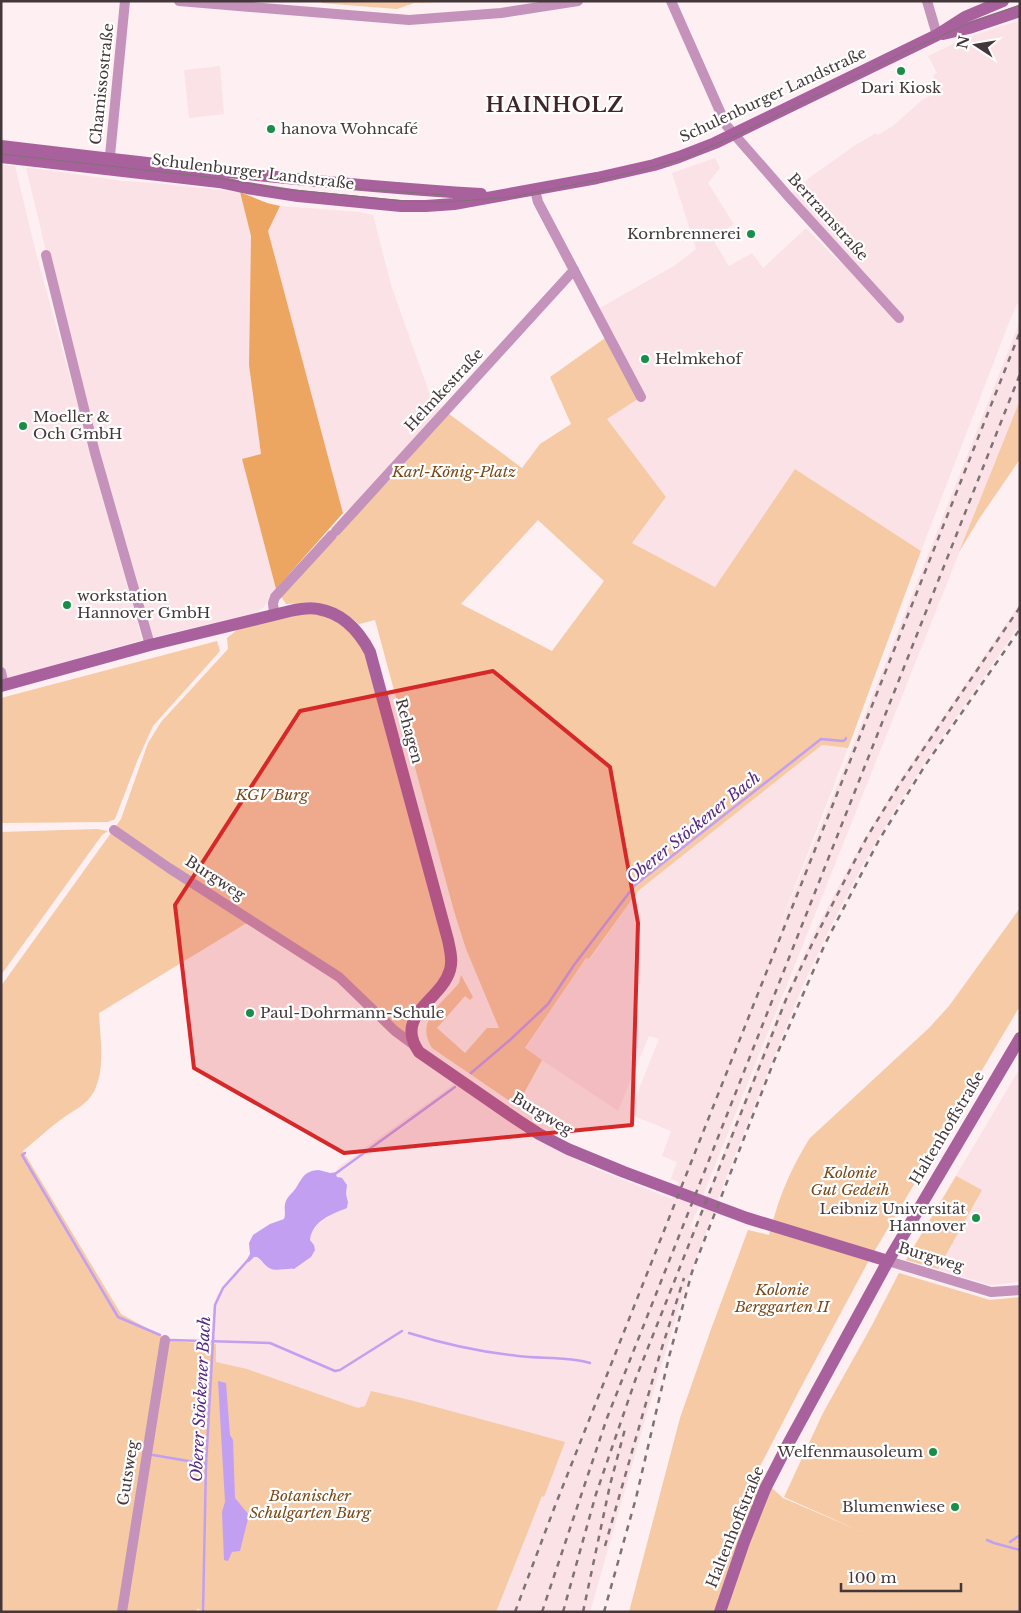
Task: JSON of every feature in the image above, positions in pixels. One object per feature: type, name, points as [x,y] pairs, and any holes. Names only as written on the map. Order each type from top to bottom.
[{"type":"street","name":"Chamissostraße","points":[[109,164],[125,1]]},
{"type":"street","points":[[179,1],[409,20],[502,12],[578,1]]},
{"type":"street","name":"Bertramstraße","points":[[671,1],[726,125],[899,318]]},
{"type":"street","points":[[927,1],[937,35]]},
{"type":"street","name":"Schulenburger Landstraße","points":[[1,146],[298,196],[401,206],[454,204],[626,172],[680,157],[735,135],[937,35],[965,17],[1003,1]]},
{"type":"street","name":"Schulenburger Landstraße","points":[[937,35],[969,28],[1020,11]]},
{"type":"street","name":"Schulenburger Landstraße","points":[[1,157],[109,164]]},
{"type":"street","points":[[535,190],[538,202],[641,398]]},
{"type":"street","points":[[46,256],[95,453],[150,645]]},
{"type":"street","name":"Helmkestraße","points":[[274,614],[273,603],[275,597],[574,270]]},
{"type":"street","name":"Rehagen","points":[[2,681],[274,614],[306,608],[330,612],[353,627],[362,637],[370,652],[448,940],[451,959],[450,969],[442,985],[416,1014],[411,1028],[414,1044]]},
{"type":"street","name":"Burgweg","points":[[114,830],[180,876],[339,977],[395,1031],[414,1044],[426,1058],[539,1134],[568,1149],[617,1170],[747,1218],[991,1292],[1020,1290]]},
{"type":"street","name":"Haltenhoffstraße","points":[[720,1612],[744,1542],[765,1489],[819,1384],[888,1261],[1020,1038]]},
{"type":"street","name":"Gutsweg","points":[[122,1612],[165,1340]]},
{"type":"highlighted area","points":[[493,671],[610,767],[638,923],[632,1125],[344,1153],[194,1068],[175,905],[300,711]]},
{"type":"shaded area","points":[[1020,20],[1020,305],[1017,304],[1010,320],[921,551],[795,469],[715,587],[632,543],[666,497],[607,419],[641,397],[596,310],[674,266],[696,249],[672,173],[715,158],[720,168],[708,183],[734,224],[712,238],[729,266],[752,253],[763,268],[806,228],[839,262],[844,256],[788,196],[809,178],[854,146],[876,133],[878,135],[893,126],[922,100],[940,91],[933,75],[937,73],[928,56],[968,37]]},
{"type":"shaded area","points":[[220,66],[224,114],[189,118],[184,70]]},
{"type":"shaded area","points":[[1,165],[15,166],[36,253],[142,640],[1,680]]},
{"type":"shaded area","points":[[26,168],[124,181],[240,192],[251,236],[249,365],[261,454],[242,459],[276,589],[263,608],[251,614],[149,638],[46,251]]},
{"type":"shaded area","points":[[240,192],[280,206],[268,231],[343,513],[276,589],[242,459],[261,454],[249,365],[251,236]]},
{"type":"shaded area","points":[[280,206],[360,212],[373,215],[391,285],[431,398],[445,411],[365,498],[343,513],[268,231]]},
{"type":"shaded area","points":[[1020,321],[1020,400],[690,1228],[694,1229],[779,1011],[812,937],[860,846],[900,780],[1020,603],[1020,624],[926,761],[895,810],[861,868],[803,985],[725,1180],[683,1295],[590,1612],[207,1612],[170,1341],[210,1343],[214,1305],[217,1295],[246,1261],[249,1262],[254,1257],[257,1257],[268,1268],[294,1269],[314,1245],[310,1240],[311,1234],[317,1225],[335,1212],[347,1208],[347,1190],[337,1177],[338,1167],[454,1084],[490,1106],[540,1141],[598,1170],[672,1199],[679,1182],[671,1179],[677,1162],[662,1156],[671,1131],[629,1114],[659,1039],[649,1036],[618,1111],[525,1049],[586,958],[590,959],[638,891],[822,745],[848,748],[771,949]]},
{"type":"shaded area","name":"Leibniz Universität Hannover","points":[[1020,1068],[1020,1282],[990,1285],[906,1260]]},
{"type":"shaded area","points":[[319,1170],[330,1173],[338,1172],[336,1174],[337,1177],[342,1178],[347,1185],[346,1194],[348,1202],[347,1208],[324,1219],[315,1228],[310,1240],[315,1250],[311,1257],[294,1269],[278,1270],[268,1267],[257,1257],[254,1257],[249,1262],[246,1261],[250,1254],[249,1243],[253,1235],[270,1224],[284,1219],[285,1204],[288,1197],[304,1175]]},
{"type":"shaded area","points":[[218,1381],[226,1383],[230,1435],[233,1440],[235,1498],[249,1515],[240,1551],[232,1552],[228,1561],[224,1560],[222,1512],[225,1502]]},
{"type":"green space","points":[[321,1],[474,1],[414,3],[397,9],[321,3]]},
{"type":"green space","name":"Karl-König-Platz","points":[[608,336],[641,397],[607,419],[666,497],[632,543],[715,587],[795,469],[921,551],[848,748],[822,745],[638,891],[589,959],[586,958],[525,1048],[542,1060],[517,1106],[432,1048],[427,1038],[428,1020],[459,983],[461,975],[473,997],[470,1000],[465,996],[437,1028],[465,1053],[487,1028],[499,1028],[466,949],[454,911],[375,620],[359,624],[344,613],[314,602],[286,604],[280,595],[399,471],[445,411],[522,468],[540,444],[571,424],[550,377]],"holes":[[[538,520],[604,581],[552,651],[461,604]]]},
{"type":"green space","points":[[1020,400],[1020,459],[959,552]]},
{"type":"green space","name":"KGV Burg","points":[[329,612],[362,637],[451,959],[422,1007],[415,1044],[339,978],[245,924],[99,1013],[101,1060],[99,1078],[93,1093],[85,1103],[54,1124],[23,1151],[121,1314],[170,1341],[216,1344],[216,1362],[247,1369],[358,1408],[365,1406],[371,1391],[565,1442],[496,1612],[207,1612],[197,1609],[196,1612],[1,1612],[1,986],[121,819],[148,743],[161,722],[228,649],[227,638],[249,620],[274,614]]},
{"type":"green space","points":[[217,641],[220,651],[153,726],[115,819],[108,822],[1,823],[1,698]]},
{"type":"green space","points":[[97,829],[108,831],[102,835],[1,975],[1,832]]},
{"type":"green space","points":[[1020,908],[1020,1006],[868,1262],[756,1474],[783,1498],[860,1531],[784,1497],[823,1413],[899,1273],[990,1300],[1020,1297],[1020,1612],[629,1612],[680,1418],[748,1230],[769,1235],[785,1185],[810,1138],[929,1028],[949,1006]]},
{"type":"green space","points":[[956,1176],[982,1190],[938,1269],[906,1260]]},
{"type":"waterway","name":"Oberer Stöckener Bach","points":[[471,1073],[548,1004],[574,965],[635,885],[821,739],[843,741],[846,738]]},
{"type":"waterway","name":"Oberer Stöckener Bach","points":[[335,1174],[455,1087]]},
{"type":"waterway","points":[[25,1153],[22,1155],[118,1317],[160,1335]]},
{"type":"waterway","name":"Oberer Stöckener Bach","points":[[203,1612],[206,1464],[215,1305],[223,1288],[248,1260]]},
{"type":"waterway","points":[[170,1340],[270,1343],[335,1371],[340,1370],[402,1331]]},
{"type":"waterway","points":[[409,1333],[449,1344],[490,1352],[527,1357],[572,1359],[590,1363]]},
{"type":"waterway","points":[[153,1455],[206,1464]]},
{"type":"waterway","points":[[1010,1542],[1020,1535]]},
{"type":"waterway","points":[[987,1540],[1020,1550]]},
{"type":"tram line","points":[[1,154],[217,178],[275,188],[404,201],[446,202],[513,197],[631,173],[684,158],[735,136],[909,50],[972,22],[1020,5]]},
{"type":"tram line","points":[[262,179],[446,195]]},
{"type":"railway","points":[[515,1612],[555,1506],[1020,332]]},
{"type":"railway","points":[[542,1612],[607,1418],[1020,374]]},
{"type":"railway","points":[[563,1612],[596,1494],[636,1378],[787,997],[867,837],[899,785],[1020,607]]},
{"type":"railway","points":[[604,1612],[636,1498],[669,1357],[692,1272],[774,1061],[825,944],[879,840],[926,764],[1020,629]]},
{"type":"railway","points":[[605,1546],[660,1354],[684,1278]]},
{"type":"railway","points":[[583,1612],[610,1485],[625,1429]]},
{"type":"place","name":"Dari Kiosk","points":[[901,71]]},
{"type":"place","name":"hanova Wohncafé","points":[[271,129]]},
{"type":"place","name":"Kornbrennerei","points":[[751,234]]},
{"type":"place","name":"Helmkehof","points":[[645,359]]},
{"type":"place","name":"Moeller & Och GmbH","points":[[23,426]]},
{"type":"place","name":"workstation Hannover GmbH","points":[[67,605]]},
{"type":"place","name":"Paul-Dohrmann-Schule","points":[[250,1013]]},
{"type":"place","name":"Leibniz Universität Hannover","points":[[976,1218]]},
{"type":"place","name":"Welfenmausoleum","points":[[933,1452]]},
{"type":"place","name":"Blumenwiese","points":[[955,1507]]},
{"type":"district","name":"HAINHOLZ","points":[[555,105]]},
{"type":"park label","name":"Kolonie Gut Gedeih","points":[[850,1182]]},
{"type":"park label","name":"Kolonie Berggarten II","points":[[782,1298]]},
{"type":"park label","name":"Botanischer Schulgarten Burg","points":[[310,1504]]}]
